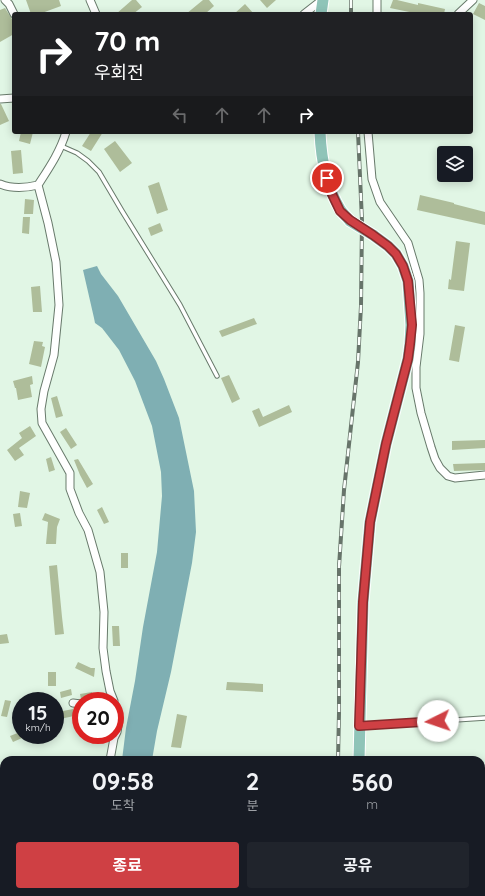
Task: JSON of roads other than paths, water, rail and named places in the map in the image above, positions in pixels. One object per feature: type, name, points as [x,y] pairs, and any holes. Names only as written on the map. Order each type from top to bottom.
[{"type":"main road","points":[[321,12],[322,0]]},
{"type":"main road","points":[[320,134],[322,161],[331,192],[340,211],[350,220],[388,246],[396,254],[403,266],[408,281],[412,325],[410,344],[401,388],[386,444],[370,522],[363,602],[359,756]]},
{"type":"street","points":[[6,0],[13,12]]},
{"type":"street","points":[[90,0],[95,12]]},
{"type":"street","points":[[307,12],[322,0]]},
{"type":"street","points":[[377,0],[377,12]]},
{"type":"street","points":[[460,12],[473,0]]},
{"type":"street","points":[[0,99],[12,98]]},
{"type":"street","points":[[0,184],[25,188],[38,185],[54,160],[65,134]]},
{"type":"street","points":[[368,134],[372,179],[380,202],[408,243],[419,280],[420,334],[416,367],[416,388],[421,413],[435,459],[440,468],[448,476],[455,478],[485,475]]},
{"type":"street","points":[[38,185],[56,262],[59,305],[54,356],[44,391],[41,409],[42,423],[70,473],[70,490],[79,513],[88,530],[100,572],[104,612],[103,648],[110,692]]},
{"type":"street","points":[[408,281],[419,280]]},
{"type":"street","points":[[111,756],[113,744]]},
{"type":"lane","points":[[61,146],[77,153],[99,172],[180,305],[217,376]]},
{"type":"lane","points":[[359,726],[485,718]]},
{"type":"water","points":[[97,266],[101,274],[118,296],[156,361],[164,379],[179,418],[194,491],[196,532],[192,563],[153,756],[122,756],[143,627],[157,552],[162,496],[161,472],[152,426],[135,381],[119,350],[102,328],[95,323],[83,270]]},
{"type":"railway","points":[[351,0],[351,12]]},
{"type":"railway","points":[[338,756],[339,567],[344,490],[358,362],[361,306],[362,221],[358,134]]}]
